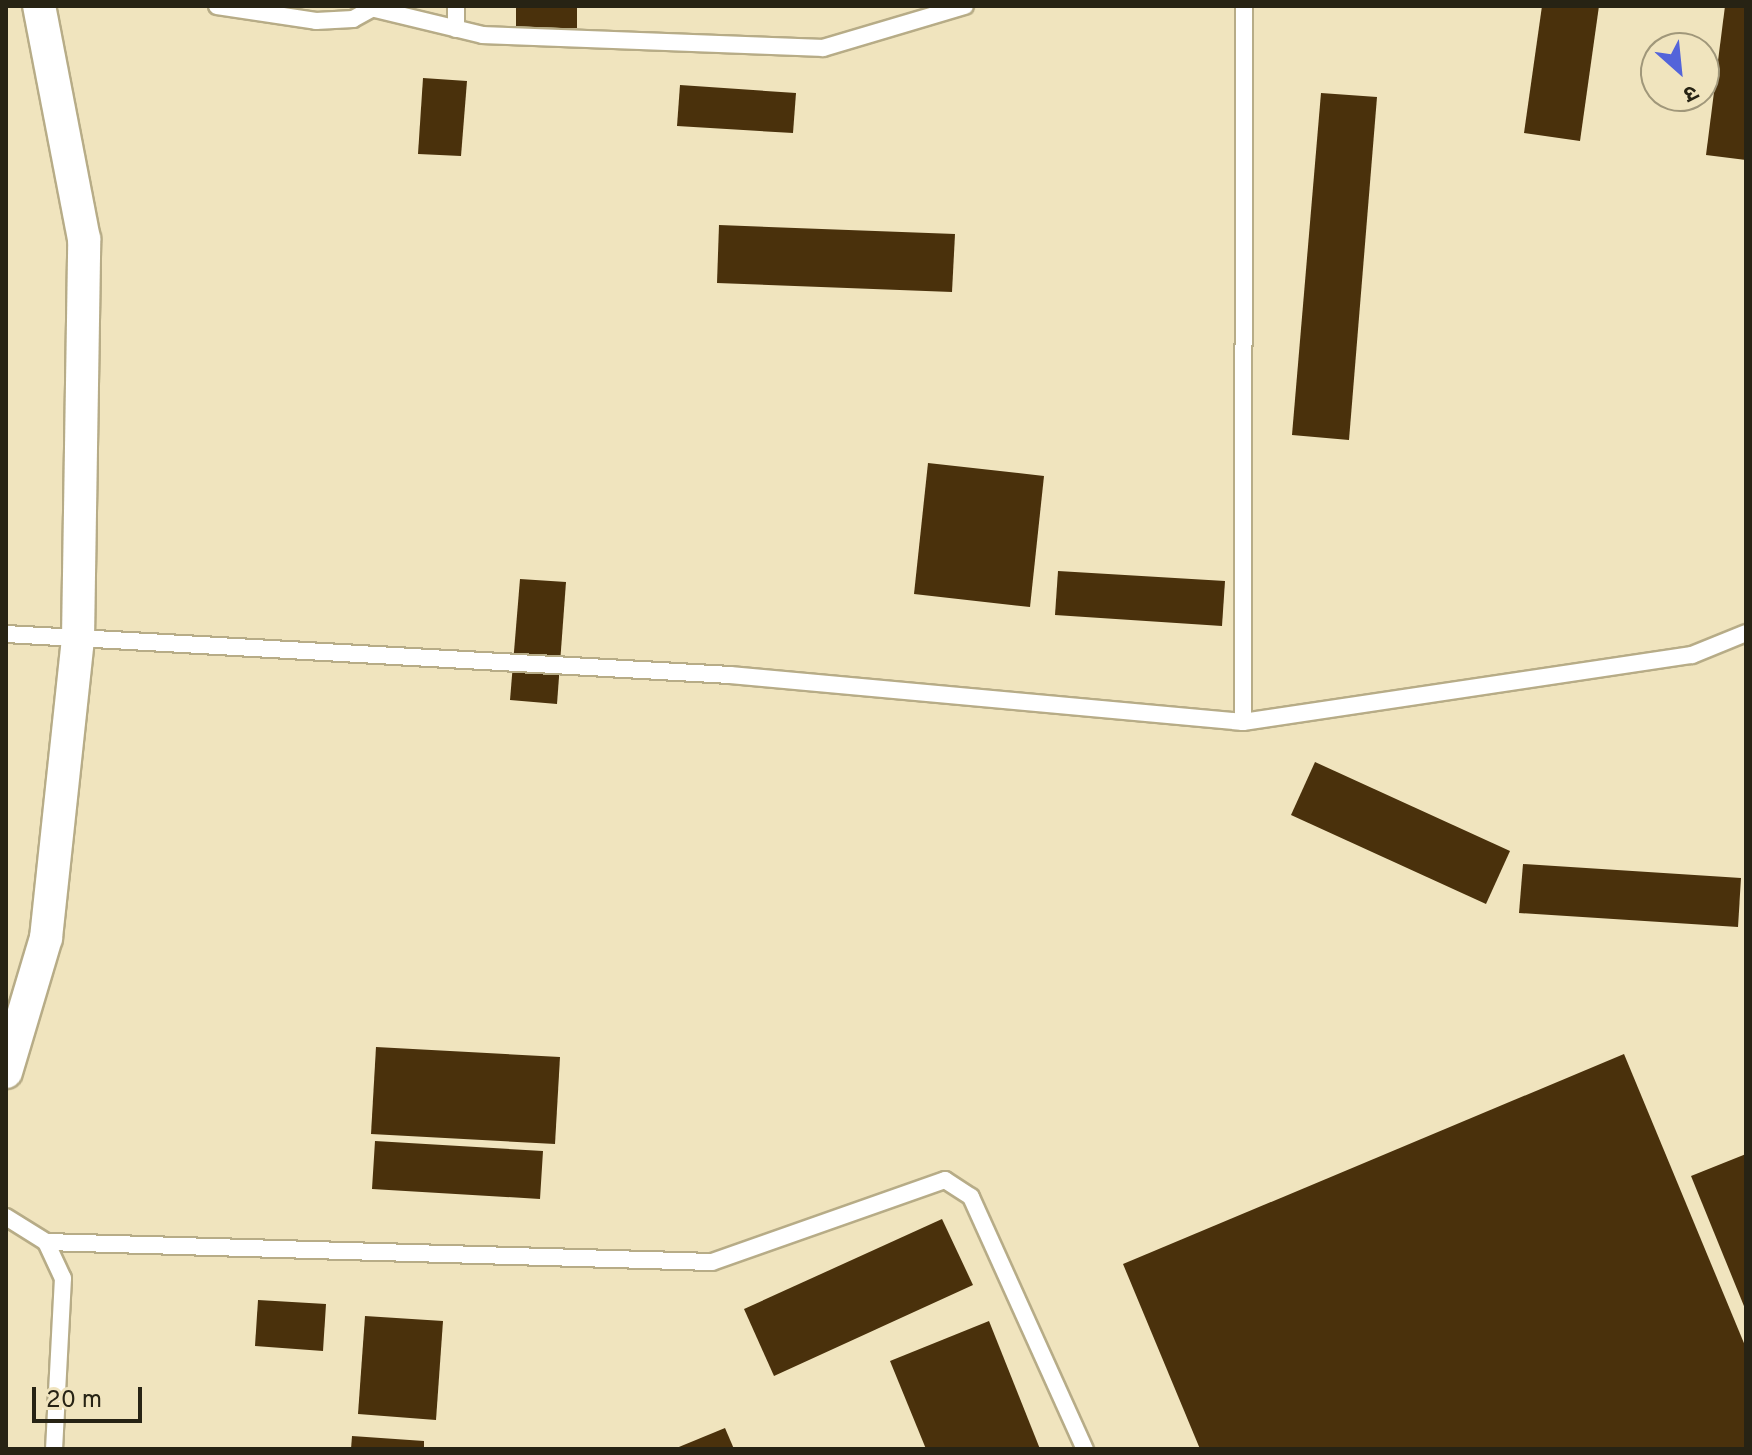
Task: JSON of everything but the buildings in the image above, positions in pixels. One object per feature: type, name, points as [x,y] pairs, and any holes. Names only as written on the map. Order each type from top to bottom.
[{"type":"street","points":[[6,1072],[46,938],[78,639],[84,239],[39,6]]},
{"type":"lane","points":[[217,6],[316,21],[353,19],[376,7],[483,35],[823,48],[965,6]]},
{"type":"lane","points":[[456,6],[456,29]]},
{"type":"lane","points":[[1243,722],[1244,6]]},
{"type":"lane","points":[[6,634],[730,675],[1243,722],[1692,655],[1746,633]]},
{"type":"lane","points":[[6,1217],[46,1242],[712,1262],[945,1180],[971,1197],[1085,1449]]},
{"type":"lane","points":[[46,1242],[63,1278],[54,1449]]}]
